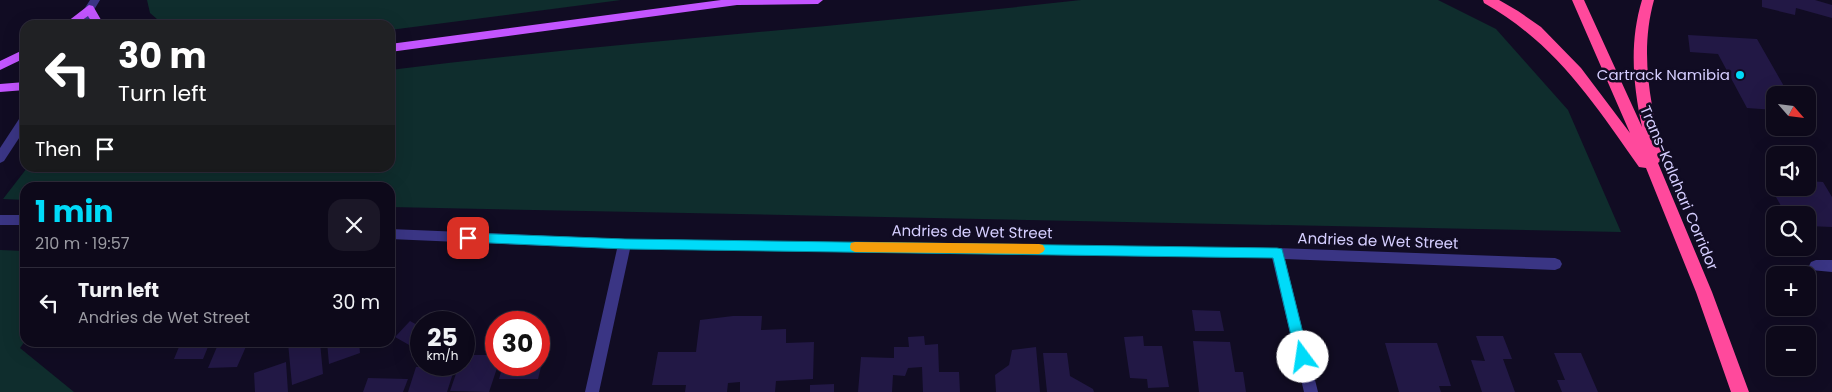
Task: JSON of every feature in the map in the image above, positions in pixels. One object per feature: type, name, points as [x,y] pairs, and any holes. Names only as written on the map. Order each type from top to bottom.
[{"type":"highway","points":[[1489,0],[1532,28],[1562,57],[1609,114],[1663,189]]},
{"type":"highway","name":"Trans-Kalahari Corridor","points":[[1578,0],[1663,189],[1718,328],[1740,392]]},
{"type":"highway","points":[[1648,0],[1639,55],[1645,106],[1663,189]]},
{"type":"main road","points":[[395,47],[742,1],[818,0]]},
{"type":"main road","points":[[74,20],[92,4],[97,20]]},
{"type":"main road","points":[[0,66],[20,56]]},
{"type":"main road","points":[[0,88],[20,86]]},
{"type":"street","points":[[83,20],[92,4]]},
{"type":"street","points":[[0,158],[20,127]]},
{"type":"street","points":[[0,220],[20,220]]},
{"type":"street","name":"Andries de Wet Street","points":[[395,234],[625,244],[1277,253],[1554,264]]},
{"type":"street","points":[[592,392],[625,244]]},
{"type":"street","points":[[1277,253],[1311,392]]},
{"type":"street","points":[[1816,266],[1832,266]]},
{"type":"green space","points":[[147,0],[621,0],[395,29],[395,20],[158,20],[150,13]]},
{"type":"green space","points":[[1081,0],[1438,0],[1496,29],[1568,110],[1621,232],[395,207],[395,182],[20,182],[20,200],[3,199],[24,172],[395,172],[395,69],[563,51]]},
{"type":"green space","points":[[0,250],[20,251],[20,348],[74,392],[0,392]]},
{"type":"building","points":[[1762,0],[1815,0],[1832,5],[1832,18],[1796,8],[1795,15],[1762,7]]},
{"type":"building","points":[[1688,35],[1757,39],[1784,86],[1766,86],[1766,109],[1747,108],[1718,54],[1690,52]]},
{"type":"building","points":[[1816,182],[1823,182],[1832,197],[1832,227],[1816,226],[1816,206],[1781,206],[1775,196],[1816,196]]},
{"type":"building","points":[[1192,310],[1220,311],[1224,331],[1195,331]]},
{"type":"building","points":[[733,316],[762,316],[761,330],[786,329],[786,343],[814,342],[813,379],[776,381],[775,392],[740,392],[740,382],[728,383],[727,392],[685,392],[686,385],[652,385],[658,352],[696,352],[700,320]]},
{"type":"building","points":[[410,321],[410,345],[395,337]]},
{"type":"building","points":[[924,336],[925,345],[938,344],[939,372],[959,372],[960,392],[923,392],[922,367],[908,368],[905,376],[893,375],[892,392],[858,392],[861,357],[894,358],[894,347],[909,347],[908,337]]},
{"type":"building","points":[[1143,336],[1144,346],[1162,346],[1169,387],[1148,388],[1147,379],[1130,378],[1124,337]]},
{"type":"building","points":[[1476,336],[1503,336],[1512,359],[1503,359],[1515,392],[1482,392],[1471,360],[1485,361]]},
{"type":"building","points":[[1193,341],[1230,342],[1235,372],[1243,372],[1246,392],[1199,392]]},
{"type":"building","points":[[1385,343],[1437,343],[1451,386],[1439,386],[1441,392],[1399,392]]},
{"type":"building","points":[[179,347],[208,347],[203,359],[174,359]]},
{"type":"building","points":[[217,347],[246,347],[237,367],[208,368]]},
{"type":"building","points":[[288,347],[320,347],[323,374],[292,385]]},
{"type":"building","points":[[327,347],[359,347],[360,353],[329,364]]},
{"type":"building","points":[[1036,347],[1040,392],[996,392],[995,375],[1009,365],[1012,350]]},
{"type":"building","points":[[1043,353],[1067,353],[1070,376],[1093,389],[1094,392],[1047,392]]},
{"type":"building","points":[[1554,353],[1581,353],[1598,392],[1562,392],[1557,380],[1565,380]]},
{"type":"building","points":[[475,355],[485,355],[485,376],[494,376],[489,392],[450,391],[455,376],[475,376]]},
{"type":"building","points":[[286,362],[288,392],[255,392],[254,373]]},
{"type":"building","points":[[413,376],[452,376],[447,392],[408,392]]},
{"type":"building","points":[[500,376],[539,376],[538,379],[499,379]]},
{"type":"building","points":[[368,378],[408,379],[403,392],[363,392]]},
{"type":"building","points":[[834,384],[834,392],[810,392],[810,385]]},
{"type":"slow traffic","points":[[855,247],[1039,249]]},
{"type":"place","name":"Cartrack Namibia","points":[[1740,75]]},
{"type":"route","points":[[468,238],[625,244],[1277,253],[1303,357]]}]
